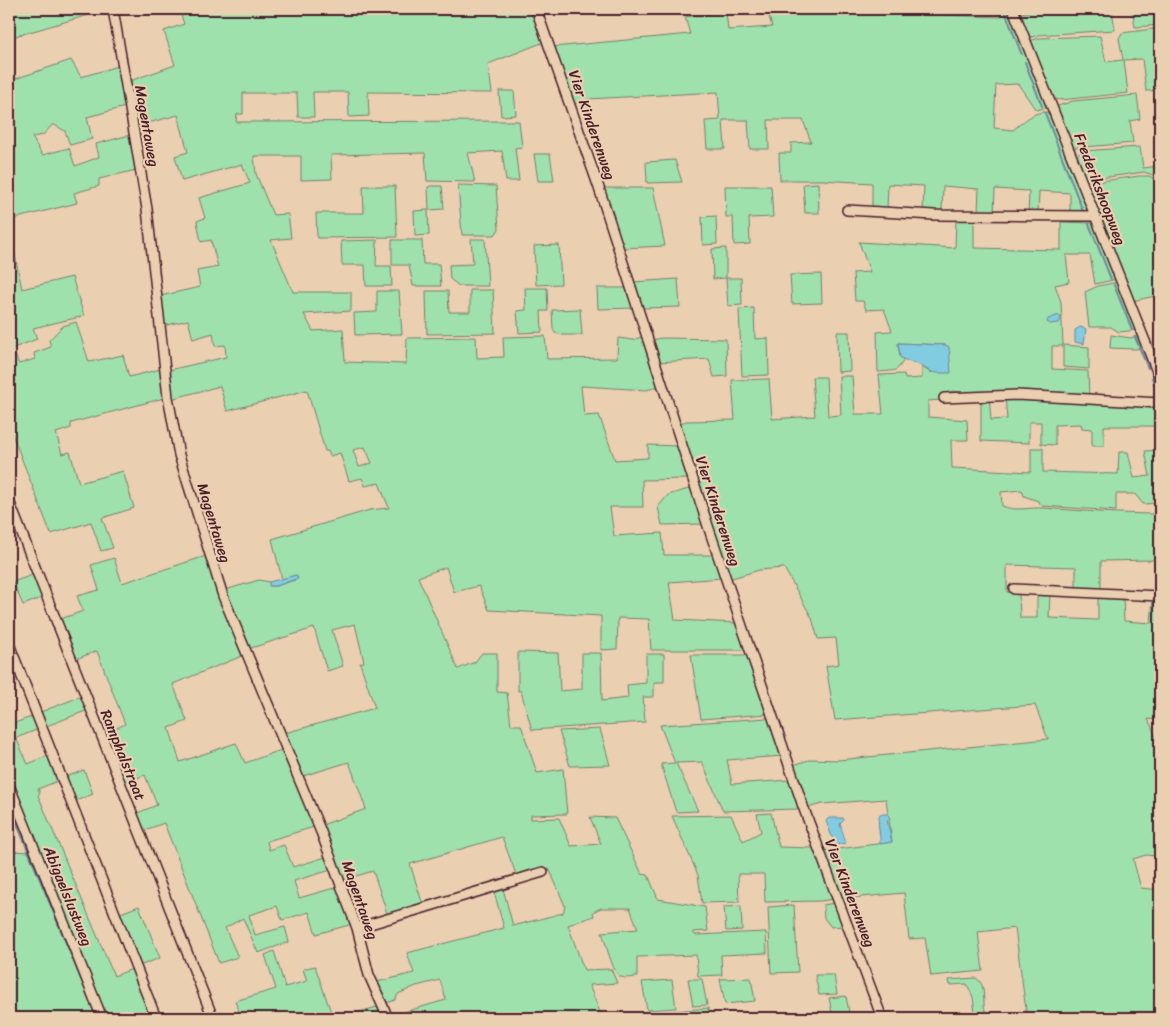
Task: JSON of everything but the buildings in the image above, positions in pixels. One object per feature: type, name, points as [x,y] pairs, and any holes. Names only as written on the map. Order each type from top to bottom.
[{"type":"street","name":"Magentaweg","points":[[113,9],[147,209],[168,397],[179,455],[223,596],[295,768],[357,928],[369,975],[388,1018]]},
{"type":"street","name":"Vier Kinderenweg","points":[[536,9],[598,185],[708,526],[804,811],[882,1018]]},
{"type":"street","name":"Frederikshoopweg","points":[[1013,9],[1160,379]]},
{"type":"street","points":[[847,210],[934,215],[1095,216]]},
{"type":"street","points":[[944,398],[1017,395],[1160,403]]},
{"type":"street","name":"Ramphalstraat","points":[[9,500],[213,1018]]},
{"type":"street","points":[[1014,589],[1160,596]]},
{"type":"street","points":[[9,644],[156,1018]]},
{"type":"street","name":"Abigaelslustweg","points":[[9,785],[102,1018]]},
{"type":"street","points":[[357,928],[492,886],[544,872]]},
{"type":"green space","points":[[9,9],[109,9],[9,38]]},
{"type":"green space","points":[[179,9],[531,9],[544,42],[488,64],[492,93],[368,92],[369,116],[349,117],[348,92],[313,92],[314,117],[298,117],[297,93],[243,93],[243,114],[237,114],[236,122],[519,121],[522,147],[515,148],[519,181],[506,181],[502,151],[468,153],[475,182],[427,181],[425,153],[331,155],[332,179],[301,180],[301,156],[254,156],[256,174],[273,215],[288,214],[291,238],[271,240],[293,292],[351,292],[351,311],[304,314],[313,331],[343,329],[345,362],[406,364],[407,338],[476,337],[477,358],[504,357],[503,337],[545,336],[547,359],[617,358],[618,338],[633,340],[644,336],[659,386],[647,390],[581,386],[584,416],[599,415],[615,460],[648,458],[648,445],[678,446],[689,479],[642,480],[643,507],[610,507],[614,536],[662,533],[664,555],[715,555],[722,578],[669,582],[675,620],[737,623],[745,650],[651,650],[649,619],[618,618],[617,649],[601,650],[601,616],[489,610],[479,586],[454,592],[446,567],[418,577],[458,669],[475,662],[482,653],[497,653],[497,692],[507,693],[511,725],[521,725],[537,773],[563,769],[567,814],[531,815],[531,819],[559,818],[571,846],[601,844],[590,817],[615,818],[642,874],[648,875],[658,899],[705,907],[708,931],[693,932],[695,935],[766,932],[767,953],[721,955],[722,975],[698,976],[696,955],[637,957],[637,977],[623,978],[615,970],[602,932],[638,929],[630,908],[601,908],[593,912],[594,916],[568,925],[584,970],[611,969],[617,983],[589,985],[602,1017],[635,1014],[635,1018],[392,1018],[390,1016],[446,1000],[440,980],[416,986],[398,994],[395,1000],[384,1004],[377,982],[414,973],[407,953],[504,928],[493,888],[502,885],[513,926],[563,913],[565,906],[549,868],[517,877],[502,837],[410,864],[423,905],[388,916],[373,871],[343,880],[322,825],[366,809],[349,762],[303,776],[285,733],[375,708],[360,663],[364,662],[355,624],[332,630],[343,666],[327,671],[314,628],[248,649],[225,590],[259,580],[269,582],[270,586],[276,586],[298,579],[296,575],[282,579],[272,539],[370,510],[389,508],[379,483],[365,486],[362,478],[349,481],[340,453],[330,456],[328,451],[325,451],[307,390],[227,411],[220,386],[171,399],[169,370],[226,357],[225,345],[215,346],[213,333],[193,339],[188,320],[163,326],[160,296],[200,287],[197,271],[218,267],[211,240],[201,242],[197,221],[205,218],[199,198],[250,183],[242,164],[182,181],[175,156],[188,152],[178,115],[137,126],[130,81],[175,65],[164,31],[184,24]],"holes":[[[365,447],[372,463],[359,467],[353,450]]]},
{"type":"green space","points":[[767,9],[907,9],[908,14],[1001,17],[998,9],[1010,9],[1049,107],[1036,110],[1018,84],[996,85],[994,128],[1013,130],[1035,114],[1041,112],[1051,113],[1092,214],[1070,217],[1070,193],[1039,191],[1038,216],[1028,216],[1029,191],[995,189],[994,213],[978,213],[979,189],[943,186],[942,212],[923,211],[924,186],[888,184],[887,209],[872,209],[872,183],[780,180],[779,153],[791,153],[791,143],[811,142],[803,120],[768,120],[769,149],[750,149],[748,120],[723,120],[725,149],[707,149],[705,121],[720,120],[718,92],[588,99],[574,104],[553,47],[690,34],[685,17],[726,12],[728,30],[772,27]]},
{"type":"green space","points":[[1062,9],[1112,9],[1115,30],[1038,35],[1028,38],[1018,13]]},
{"type":"green space","points":[[1132,9],[1160,9],[1160,25],[1135,27]]},
{"type":"green space","points":[[1160,28],[1160,90],[1146,91],[1142,59],[1124,60],[1128,93],[1060,100],[1052,98],[1030,44],[1032,40],[1040,38],[1100,36],[1106,62],[1123,60],[1119,38],[1122,33]]},
{"type":"green space","points":[[71,60],[81,77],[118,66],[125,107],[87,117],[92,139],[70,145],[65,131],[53,124],[43,135],[32,137],[42,155],[69,148],[75,166],[99,157],[96,144],[130,135],[136,170],[99,179],[99,186],[74,193],[77,203],[9,220],[9,81]]},
{"type":"green space","points":[[499,91],[514,91],[516,115],[501,116]]},
{"type":"green space","points":[[1137,95],[1140,119],[1130,121],[1133,143],[1072,148],[1056,110],[1058,106],[1073,101]]},
{"type":"green space","points":[[1140,147],[1143,168],[1160,166],[1160,177],[1144,172],[1086,180],[1076,156],[1082,151]]},
{"type":"green space","points":[[534,154],[550,154],[554,181],[538,181]]},
{"type":"green space","points":[[675,160],[682,182],[647,183],[646,162]]},
{"type":"green space","points":[[1149,176],[1160,181],[1160,295],[1132,301],[1088,187],[1095,182]]},
{"type":"green space","points":[[818,183],[819,213],[805,213],[803,184]]},
{"type":"green space","points":[[458,185],[496,186],[499,229],[495,235],[462,235]]},
{"type":"green space","points":[[363,186],[395,186],[397,237],[317,238],[316,213],[364,213]]},
{"type":"green space","points":[[442,186],[444,209],[429,210],[428,187]]},
{"type":"green space","points":[[725,186],[771,186],[773,217],[749,218],[750,244],[734,245],[733,217],[726,217]]},
{"type":"green space","points":[[602,188],[653,188],[665,246],[622,248]]},
{"type":"green space","points":[[428,210],[429,235],[415,236],[414,211]]},
{"type":"green space","points":[[716,216],[717,244],[703,245],[702,217]]},
{"type":"green space","points":[[956,219],[974,219],[974,248],[1061,250],[1061,222],[1092,223],[1117,279],[1095,284],[1090,255],[1066,255],[1069,282],[1055,285],[1061,302],[1063,345],[1089,347],[1089,369],[1063,367],[1063,346],[1052,346],[1052,369],[1088,371],[1089,399],[971,394],[953,391],[942,395],[940,400],[928,401],[928,417],[967,420],[968,440],[951,440],[952,468],[1031,472],[1031,448],[1043,448],[1043,472],[1118,474],[1119,452],[1128,452],[1134,478],[1150,476],[1145,451],[1160,450],[1159,503],[1143,504],[1135,494],[1116,494],[1116,511],[1042,506],[1038,501],[1024,496],[1022,490],[1001,492],[1002,506],[1013,509],[1044,508],[1160,514],[1160,593],[1155,593],[1155,560],[1101,561],[1101,591],[1076,590],[1076,567],[1007,565],[1007,592],[1019,593],[1020,618],[1037,618],[1037,593],[1050,594],[1049,618],[1098,620],[1098,595],[1123,596],[1124,621],[1151,623],[1153,599],[1160,600],[1160,720],[1148,719],[1160,746],[1160,880],[1156,856],[1146,855],[1133,859],[1141,888],[1160,890],[1160,1018],[1027,1018],[1015,928],[978,932],[983,971],[931,976],[925,938],[909,939],[904,893],[840,899],[823,851],[892,842],[886,799],[822,804],[807,808],[793,765],[812,759],[838,760],[1048,739],[1035,705],[835,720],[826,666],[839,664],[836,638],[818,639],[812,618],[784,568],[759,570],[729,579],[678,424],[686,421],[735,420],[732,380],[769,379],[772,419],[815,416],[812,377],[826,377],[828,416],[841,415],[839,376],[852,376],[855,414],[883,414],[879,375],[904,374],[905,379],[922,378],[922,367],[931,373],[946,345],[898,343],[900,357],[904,360],[895,370],[878,372],[877,332],[892,331],[884,309],[866,310],[863,301],[855,301],[853,273],[870,272],[859,242],[955,248]]},
{"type":"green space","points":[[471,239],[485,239],[488,286],[459,286],[450,279],[449,265],[473,264]]},
{"type":"green space","points":[[377,240],[376,266],[391,266],[392,286],[366,286],[365,265],[342,265],[341,241]]},
{"type":"green space","points":[[392,240],[422,240],[423,264],[439,264],[441,286],[413,286],[409,265],[392,265]]},
{"type":"green space","points":[[559,245],[561,284],[536,285],[534,246]]},
{"type":"green space","points":[[726,248],[726,278],[713,279],[712,249]]},
{"type":"green space","points":[[14,251],[22,289],[72,277],[84,316],[33,328],[37,339],[16,347],[9,353],[9,253]]},
{"type":"green space","points":[[821,274],[822,303],[792,304],[790,275]]},
{"type":"green space","points":[[726,278],[741,278],[742,305],[728,306]]},
{"type":"green space","points":[[678,279],[680,307],[642,308],[633,282]]},
{"type":"green space","points":[[1118,282],[1137,330],[1119,332],[1111,327],[1089,327],[1085,292],[1098,286]]},
{"type":"green space","points":[[525,288],[547,288],[548,311],[541,311],[542,332],[519,333],[517,311],[526,310]]},
{"type":"green space","points":[[597,288],[627,288],[636,308],[598,309]]},
{"type":"green space","points":[[470,290],[493,290],[495,333],[427,334],[426,291],[448,291],[449,312],[470,312]]},
{"type":"green space","points":[[377,291],[399,291],[402,334],[355,335],[354,313],[377,312]]},
{"type":"green space","points":[[754,308],[755,339],[768,338],[769,375],[742,376],[739,309]]},
{"type":"green space","points":[[580,309],[582,335],[555,333],[552,310]]},
{"type":"green space","points":[[76,322],[89,362],[123,355],[129,377],[161,369],[164,398],[71,423],[71,428],[56,433],[62,454],[70,452],[79,483],[123,471],[134,508],[102,518],[113,548],[101,551],[91,522],[51,534],[9,426],[9,364],[15,355],[19,364],[35,359],[34,353],[51,347],[49,340],[63,326]]},
{"type":"green space","points":[[837,332],[849,332],[850,371],[838,372]]},
{"type":"green space","points":[[1111,335],[1131,338],[1139,335],[1144,347],[1136,349],[1110,348]]},
{"type":"green space","points":[[661,338],[726,339],[727,376],[714,377],[709,359],[658,362],[652,340]]},
{"type":"green space","points":[[981,396],[989,396],[991,420],[1007,419],[1005,396],[1160,404],[1160,426],[1104,426],[1104,446],[1092,446],[1092,429],[1082,428],[1081,424],[1055,425],[1055,445],[1041,444],[1041,422],[1029,422],[1029,443],[981,441]]},
{"type":"green space","points":[[692,488],[703,524],[662,525],[658,507],[668,495]]},
{"type":"green space","points":[[206,556],[242,656],[173,684],[187,721],[169,728],[180,762],[236,743],[245,763],[284,749],[314,827],[267,841],[269,850],[284,845],[293,867],[326,857],[331,870],[294,881],[299,898],[338,887],[353,924],[316,934],[309,912],[282,920],[277,906],[249,915],[255,935],[285,927],[289,942],[258,953],[243,918],[225,928],[238,957],[219,963],[164,823],[142,831],[135,814],[157,805],[145,775],[123,783],[104,734],[125,724],[97,651],[73,660],[58,620],[83,611],[77,596],[99,590],[91,565],[114,558],[122,583]]},
{"type":"green space","points":[[35,574],[44,597],[23,605],[13,582]]},
{"type":"green space","points":[[518,652],[558,653],[560,691],[582,689],[582,653],[601,653],[602,701],[628,698],[627,685],[646,683],[646,654],[664,654],[664,682],[654,682],[654,697],[643,697],[645,722],[532,730],[521,691],[518,691]]},
{"type":"green space","points":[[691,655],[748,655],[768,711],[767,714],[701,719]]},
{"type":"green space","points":[[82,696],[88,710],[44,727],[38,713]]},
{"type":"green space","points":[[34,716],[39,729],[16,738],[28,764],[50,755],[60,780],[38,789],[40,793],[38,795],[114,976],[135,968],[154,1018],[103,1017],[9,778],[9,718],[12,724]]},
{"type":"green space","points":[[768,718],[783,756],[727,760],[732,784],[792,780],[799,809],[723,811],[702,762],[676,763],[698,811],[676,812],[661,764],[675,763],[660,725]]},
{"type":"green space","points":[[600,729],[610,765],[570,766],[559,731]]},
{"type":"green space","points":[[84,770],[93,794],[73,802],[63,778]]},
{"type":"green space","points":[[771,813],[779,847],[814,848],[833,899],[765,902],[764,874],[738,874],[739,902],[702,903],[698,875],[672,816],[731,815],[743,841],[761,832],[757,814]]},
{"type":"green space","points":[[9,851],[33,852],[100,1018],[9,1018]]},
{"type":"green space","points":[[835,903],[843,926],[831,927],[824,918],[823,905]]},
{"type":"green space","points":[[794,905],[798,972],[771,973],[768,907]]},
{"type":"green space","points":[[139,906],[160,958],[139,966],[118,914]]},
{"type":"green space","points":[[741,906],[742,930],[726,931],[724,907]]},
{"type":"green space","points":[[274,951],[285,987],[307,981],[303,969],[315,966],[333,1018],[242,1018],[235,1001],[276,989],[265,955]]},
{"type":"green space","points":[[815,975],[834,975],[837,994],[819,995]]},
{"type":"green space","points":[[751,978],[755,1001],[725,1004],[720,979]]},
{"type":"green space","points":[[976,978],[982,987],[985,1009],[990,1018],[926,1018],[975,1013],[973,997],[967,984],[950,985],[949,980]]},
{"type":"green space","points":[[688,979],[702,979],[707,1005],[693,1006]]},
{"type":"green space","points":[[672,980],[676,1008],[647,1010],[642,982]]},
{"type":"green space","points":[[846,996],[850,1018],[833,1018],[829,998]]},
{"type":"green space","points":[[377,1007],[382,1018],[337,1018]]},
{"type":"green space","points":[[708,1008],[710,1018],[664,1018],[663,1012]]},
{"type":"water","points":[[1059,315],[1061,318],[1059,323],[1050,324],[1047,322],[1048,319]]},
{"type":"water","points":[[1080,327],[1086,329],[1084,344],[1075,342],[1075,330]]},
{"type":"water","points":[[898,343],[946,345],[949,347],[951,373],[934,372],[902,359]]},
{"type":"water","points":[[296,575],[298,578],[296,579],[276,586],[269,586],[269,582]]},
{"type":"water","points":[[880,814],[888,814],[890,819],[887,820],[892,842],[880,844],[878,821]]},
{"type":"water","points":[[829,818],[843,818],[844,820],[840,824],[846,843],[835,845],[826,821]]},
{"type":"waterway","points":[[1004,9],[1022,55]]},
{"type":"waterway","points":[[1025,62],[1042,106]]},
{"type":"waterway","points":[[1045,113],[1084,214]]},
{"type":"waterway","points":[[1089,224],[1111,279]]},
{"type":"waterway","points":[[1114,285],[1132,330]]},
{"type":"waterway","points":[[1135,337],[1148,368]]},
{"type":"waterway","points":[[1152,378],[1160,398]]},
{"type":"waterway","points":[[9,804],[97,1018]]}]
